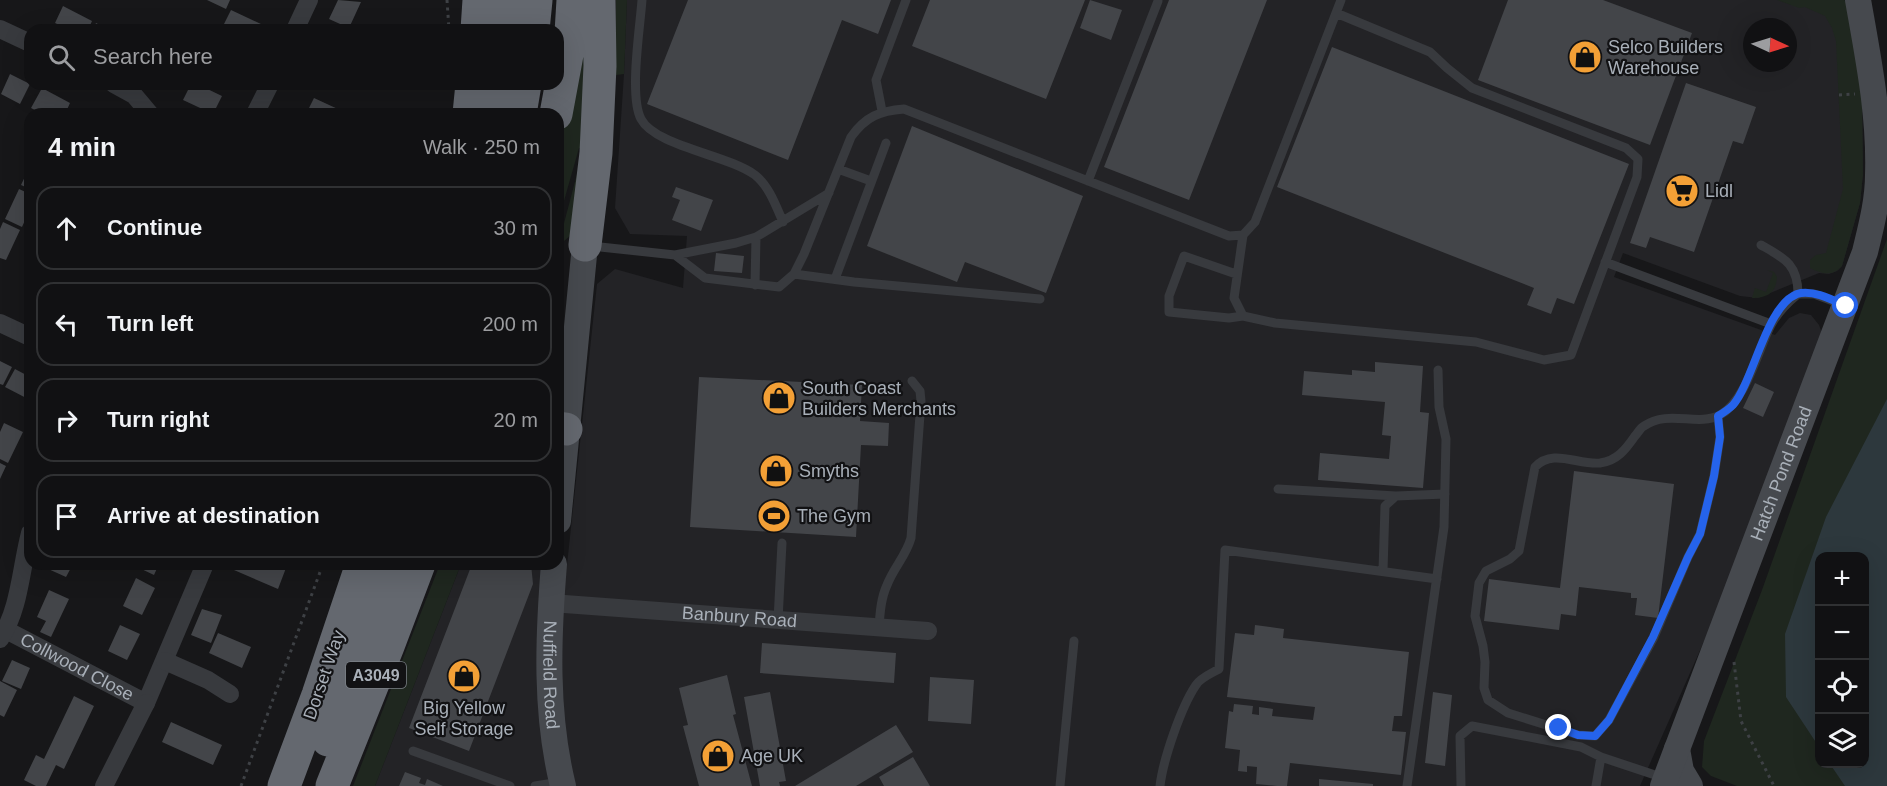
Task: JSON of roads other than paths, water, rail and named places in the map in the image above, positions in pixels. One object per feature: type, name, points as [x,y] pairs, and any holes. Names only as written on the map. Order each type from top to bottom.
[{"type":"highway","points":[[477,24],[479,0]]},
{"type":"highway","points":[[509,24],[511,0]]},
{"type":"highway","points":[[534,24],[536,0]]},
{"type":"highway","points":[[564,71],[571,33],[573,0]]},
{"type":"highway","points":[[585,245],[596,142],[600,66],[599,0]]},
{"type":"highway","points":[[470,108],[471,90]]},
{"type":"highway","points":[[496,108],[499,90]]},
{"type":"highway","points":[[521,108],[524,90]]},
{"type":"highway","points":[[557,108],[560,90]]},
{"type":"highway","name":"Dorset Way","points":[[284,786],[318,694],[359,570]]},
{"type":"highway","name":"Dorset Way","points":[[312,786],[389,570]]},
{"type":"highway","name":"A3049","points":[[332,786],[416,570]]},
{"type":"street","points":[[1858,0],[1874,99],[1881,167]]},
{"type":"street","points":[[1875,0],[1881,167]]},
{"type":"street","points":[[297,24],[304,2]]},
{"type":"street","points":[[0,29],[24,40]]},
{"type":"street","points":[[124,90],[134,96],[145,108]]},
{"type":"street","points":[[258,108],[267,90]]},
{"type":"street","name":"Hatch Pond Road","points":[[1673,784],[1677,749],[1865,252],[1881,167]]},
{"type":"street","points":[[564,412],[585,245]]},
{"type":"street","points":[[0,324],[24,334]]},
{"type":"street","points":[[3,635],[16,598],[24,561]]},
{"type":"street","name":"Collwood Close","points":[[104,786],[165,661],[203,570]]},
{"type":"street","name":"Nuffield Road","points":[[554,570],[548,684],[563,784]]},
{"type":"street","name":"Banbury Road","points":[[551,603],[928,631]]},
{"type":"street","name":"Collwood Close","points":[[3,635],[146,702]]},
{"type":"street","points":[[165,661],[208,680],[230,694]]},
{"type":"lane","points":[[642,0],[636,98],[641,120],[659,136],[718,158],[755,175],[770,193],[783,222]]},
{"type":"lane","points":[[882,111],[876,80],[906,0]]},
{"type":"lane","points":[[1243,316],[1234,298],[1243,235],[1255,222],[1341,0]]},
{"type":"lane","points":[[1089,181],[1158,1]]},
{"type":"lane","points":[[1236,274],[1184,256],[1169,296],[1168,312],[1229,318],[1243,316],[1275,323],[1476,342],[1544,360],[1571,355],[1637,177],[1638,159],[1626,148],[1472,88],[1430,52],[1336,13]]},
{"type":"lane","points":[[675,255],[705,278],[779,287],[794,274],[804,254],[851,137],[857,129],[882,111],[904,109],[1229,236],[1243,235]]},
{"type":"lane","points":[[835,279],[886,143]]},
{"type":"lane","points":[[838,169],[871,181]]},
{"type":"lane","points":[[585,245],[675,255],[736,243],[756,237],[829,193]]},
{"type":"lane","points":[[755,285],[756,237]]},
{"type":"lane","points":[[1761,245],[1787,261],[1797,279],[1798,294]]},
{"type":"lane","points":[[1605,262],[1771,324]]},
{"type":"lane","points":[[794,274],[1040,299]]},
{"type":"lane","points":[[1718,416],[1719,447],[1700,534],[1653,637],[1609,720],[1595,736],[1578,735],[1508,713],[1488,700],[1484,688],[1484,646],[1475,616],[1479,583],[1486,571],[1510,559],[1519,551],[1535,467],[1542,460],[1551,457],[1600,463],[1617,458],[1642,426],[1665,417],[1705,419],[1718,416],[1734,404],[1771,324],[1784,305],[1798,294],[1820,296],[1846,306]]},
{"type":"lane","points":[[1407,786],[1444,527],[1446,439],[1439,407],[1438,370]]},
{"type":"lane","points":[[879,627],[886,586],[907,553],[911,538],[921,401],[920,391],[912,381]]},
{"type":"lane","points":[[1278,489],[1396,496],[1445,494]]},
{"type":"lane","points":[[1383,571],[1385,506],[1396,496]]},
{"type":"lane","points":[[778,620],[782,543]]},
{"type":"lane","points":[[1160,786],[1161,776],[1180,717],[1197,682],[1219,669],[1225,550],[1437,579]]},
{"type":"lane","points":[[1060,786],[1074,641]]},
{"type":"lane","points":[[1461,786],[1460,736],[1472,726],[1571,745],[1673,784]]},
{"type":"lane","points":[[413,751],[510,786]]},
{"type":"lane","points":[[1596,786],[1601,758]]},
{"type":"lane","points":[[535,786],[563,784]]},
{"type":"place","name":"Selco Builders Warehouse","points":[[1585,57]]},
{"type":"place","name":"Lidl","points":[[1682,191]]},
{"type":"place","name":"South Coast Builders Merchants","points":[[779,398]]},
{"type":"place","name":"Smyths","points":[[776,471]]},
{"type":"place","name":"The Gym","points":[[774,516]]},
{"type":"place","name":"Big Yellow Self Storage","points":[[464,676]]},
{"type":"place","name":"Age UK","points":[[718,756]]}]
